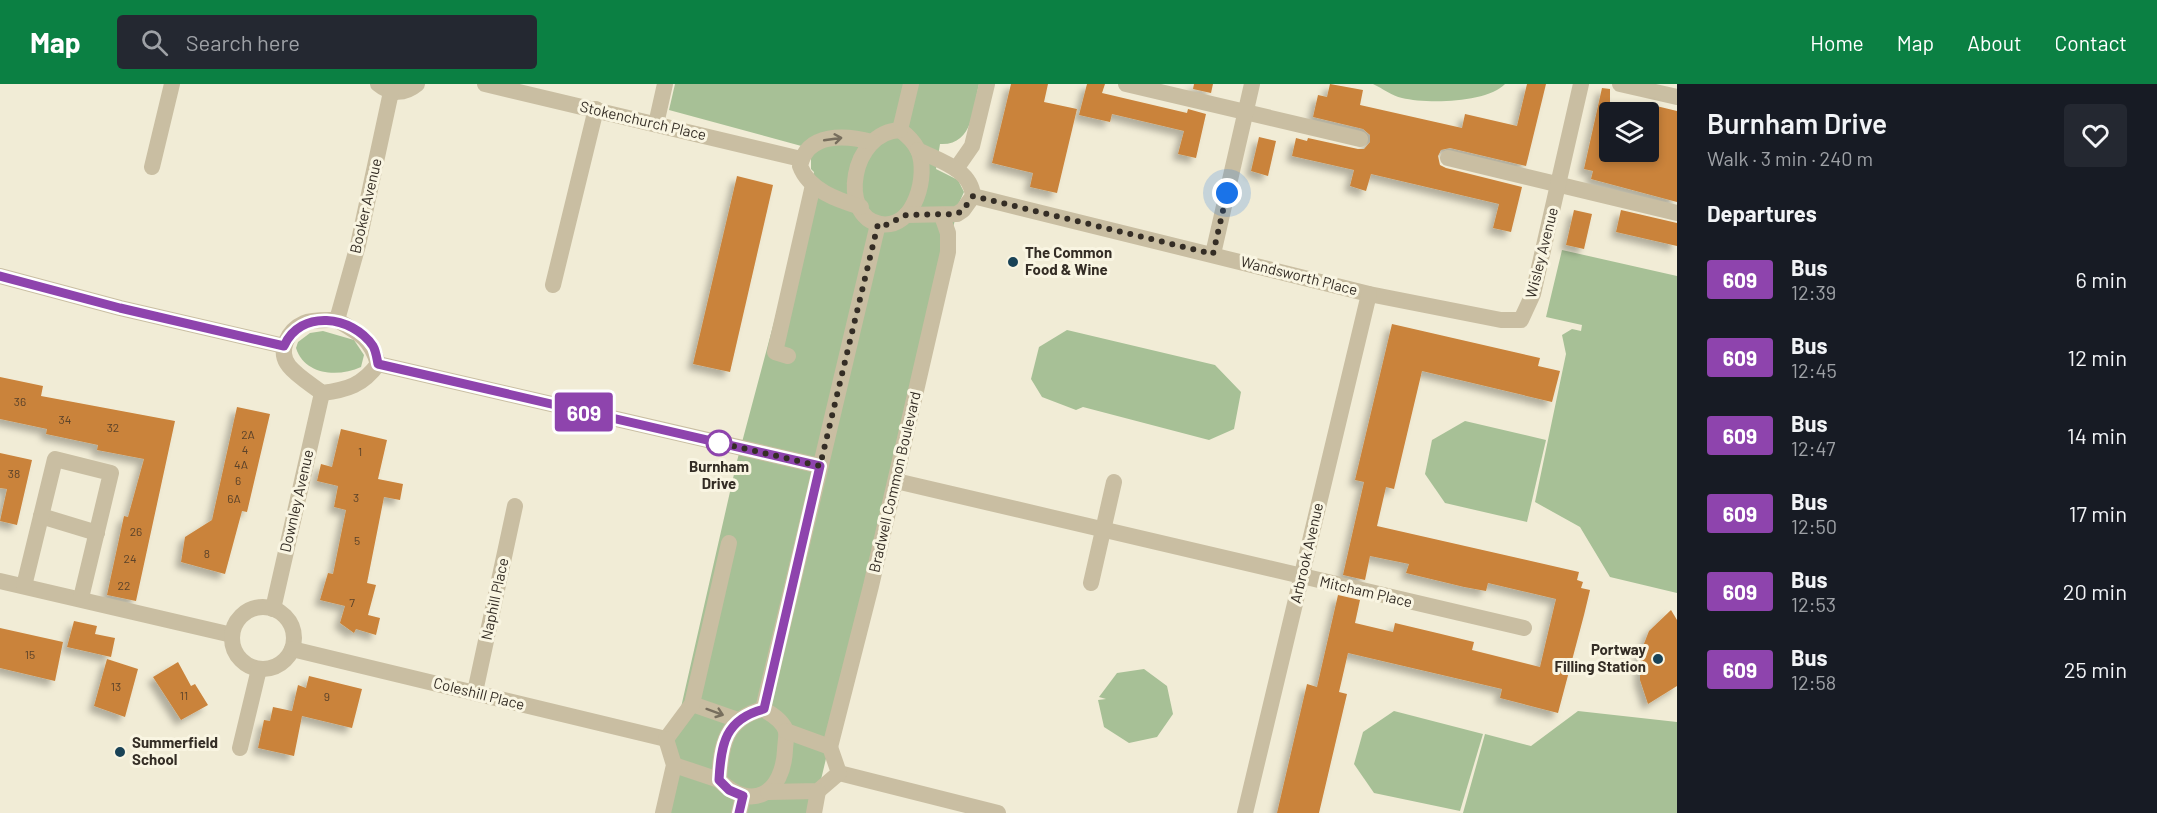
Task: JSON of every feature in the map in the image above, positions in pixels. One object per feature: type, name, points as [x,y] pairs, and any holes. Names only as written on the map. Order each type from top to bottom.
[{"type":"street","points":[[152,167],[172,84]]},
{"type":"street","points":[[385,88],[409,90],[417,84]]},
{"type":"street","name":"Stokenchurch Place","points":[[484,84],[801,159]]},
{"type":"street","points":[[656,124],[665,84]]},
{"type":"street","points":[[900,130],[911,84]]},
{"type":"street","points":[[956,169],[972,146],[987,84]]},
{"type":"street","points":[[1126,84],[1360,140]]},
{"type":"street","points":[[1213,254],[1252,84]]},
{"type":"street","name":"Wisley Avenue","points":[[1521,320],[1533,294],[1581,84]]},
{"type":"street","points":[[1620,84],[1677,97]]},
{"type":"street","name":"Booker Avenue","points":[[337,320],[358,245],[385,88]]},
{"type":"street","points":[[553,285],[596,109]]},
{"type":"street","points":[[900,130],[918,150],[956,169],[970,183],[973,196],[963,210],[942,216],[906,215],[886,225],[870,220],[861,207],[854,189],[855,175],[864,150],[872,142],[886,133],[900,130]]},
{"type":"street","points":[[861,207],[841,201],[813,185],[802,171],[801,159],[809,147],[828,139],[857,138],[872,142]]},
{"type":"street","points":[[906,215],[919,191],[922,166],[918,150]]},
{"type":"street","points":[[1448,158],[1677,213]]},
{"type":"street","points":[[789,356],[775,352],[813,185]]},
{"type":"street","name":"Wandsworth Place","points":[[973,196],[1369,294],[1493,319],[1521,320]]},
{"type":"street","name":"Bradwell Common Boulevard","points":[[830,747],[896,481],[948,252],[948,233],[942,216]]},
{"type":"street","points":[[764,709],[878,224]]},
{"type":"street","points":[[0,276],[120,308],[284,346]]},
{"type":"street","name":"Arbrook Avenue","points":[[1245,813],[1369,294]]},
{"type":"street","points":[[337,320],[358,332],[373,346],[378,364],[368,378],[348,389],[322,393],[289,366],[284,357],[284,346],[288,336],[304,323],[337,320]]},
{"type":"street","points":[[378,364],[820,466]]},
{"type":"street","name":"Downley Avenue","points":[[273,609],[322,393]]},
{"type":"street","points":[[24,586],[55,459],[111,473],[81,598]]},
{"type":"street","name":"Mitcham Place","points":[[896,481],[1524,628]]},
{"type":"street","points":[[1091,583],[1114,482]]},
{"type":"street","name":"Naphill Place","points":[[475,692],[515,506]]},
{"type":"street","points":[[41,516],[97,533]]},
{"type":"street","points":[[663,813],[674,765],[666,739],[692,704],[729,543]]},
{"type":"street","points":[[0,581],[81,598],[232,635]]},
{"type":"street","points":[[273,609],[286,618],[292,627],[292,649],[279,665],[259,669],[240,659],[234,650],[232,635],[235,625],[251,610],[273,609]]},
{"type":"street","name":"Coleshill Place","points":[[292,649],[666,739]]},
{"type":"street","points":[[240,748],[259,669]]},
{"type":"street","points":[[692,704],[738,720]]},
{"type":"street","points":[[719,780],[720,757],[726,735],[738,720],[749,712],[764,709],[775,716],[786,731],[830,747],[839,773]]},
{"type":"street","points":[[768,792],[784,764],[786,731]]},
{"type":"street","points":[[674,765],[719,780],[741,805],[768,792],[818,791]]},
{"type":"street","points":[[814,813],[818,791],[839,773]]},
{"type":"street","points":[[839,773],[998,813]]},
{"type":"green space","points":[[675,84],[979,84],[973,114],[965,132],[951,143],[940,144],[936,169],[958,180],[964,192],[959,203],[813,813],[657,813],[737,461],[814,172],[811,169],[811,157],[816,150],[669,110]]},
{"type":"green space","points":[[1373,84],[1505,84],[1485,95],[1456,100],[1426,101],[1402,98]]},
{"type":"green space","points":[[1562,250],[1677,276],[1677,593],[1610,577],[1580,527],[1535,502],[1566,354],[1562,335],[1572,329],[1581,331],[1582,325],[1546,317]]},
{"type":"green space","points":[[1067,330],[1215,365],[1241,392],[1234,429],[1209,440],[1083,407],[1076,410],[1042,397],[1031,379],[1039,347]]},
{"type":"green space","points":[[323,331],[354,340],[364,355],[361,367],[333,373],[315,369],[307,364],[300,357],[296,348],[298,342],[310,333]]},
{"type":"green space","points":[[1465,421],[1546,440],[1527,522],[1445,503],[1425,474],[1432,440]]},
{"type":"green space","points":[[1144,669],[1167,686],[1173,714],[1157,737],[1129,743],[1104,727],[1098,700],[1106,699],[1099,697],[1117,673]]},
{"type":"green space","points":[[1394,711],[1483,734],[1460,811],[1374,793],[1354,764],[1363,732]]},
{"type":"green space","points":[[1578,711],[1677,722],[1677,813],[1463,813],[1485,734],[1531,746]]},
{"type":"building","points":[[1011,84],[1048,84],[1044,102],[1077,109],[1057,193],[1030,187],[1033,173],[992,163]]},
{"type":"building","points":[[1087,84],[1105,84],[1102,93],[1187,113],[1188,109],[1206,114],[1196,158],[1178,154],[1184,131],[1112,114],[1110,122],[1079,115]]},
{"type":"building","points":[[1194,84],[1213,84],[1211,93],[1193,89]]},
{"type":"building","points":[[1330,84],[1363,90],[1360,105],[1462,128],[1465,114],[1517,126],[1527,84],[1546,84],[1526,166],[1450,148],[1441,150],[1438,156],[1440,165],[1446,168],[1522,187],[1511,232],[1493,228],[1499,204],[1371,174],[1366,191],[1350,186],[1354,170],[1292,156],[1296,138],[1307,141],[1308,138],[1358,149],[1364,149],[1370,142],[1370,135],[1363,129],[1313,117],[1318,95],[1327,97]]},
{"type":"building","points":[[1602,88],[1610,89],[1610,102],[1599,102],[1599,162],[1659,162],[1659,107],[1677,111],[1677,202],[1591,179],[1593,171],[1584,169]]},
{"type":"building","points":[[1259,137],[1276,141],[1268,176],[1251,171]]},
{"type":"building","points":[[737,176],[773,185],[730,372],[693,364]]},
{"type":"building","points":[[1574,210],[1592,214],[1584,249],[1566,245]]},
{"type":"building","points":[[1621,210],[1677,223],[1677,246],[1616,232]]},
{"type":"building","points":[[1392,324],[1540,358],[1538,366],[1560,371],[1552,402],[1422,371],[1394,489],[1386,487],[1377,526],[1579,572],[1577,580],[1583,582],[1581,588],[1590,590],[1558,713],[1500,698],[1502,689],[1348,653],[1339,692],[1347,694],[1319,813],[1277,813],[1307,684],[1317,687],[1338,595],[1360,600],[1355,623],[1393,632],[1395,623],[1474,642],[1472,650],[1540,667],[1556,599],[1488,583],[1486,591],[1464,587],[1406,573],[1409,564],[1370,556],[1365,580],[1343,575],[1364,482],[1355,480]]},
{"type":"building","points":[[0,377],[43,386],[41,396],[175,421],[136,601],[107,595],[124,516],[128,517],[144,459],[97,450],[98,445],[46,434],[47,429],[0,419]]},
{"type":"building","points":[[237,407],[270,414],[247,512],[242,511],[225,574],[181,562],[185,537],[212,520]]},
{"type":"building","points":[[341,429],[387,440],[378,479],[403,484],[400,500],[384,497],[367,583],[376,585],[368,615],[380,618],[376,635],[356,629],[354,633],[340,623],[345,606],[320,600],[328,573],[333,574],[346,510],[334,507],[338,486],[317,481],[321,464],[332,467]]},
{"type":"building","points":[[0,453],[32,460],[17,525],[0,521],[7,489],[0,488]]},
{"type":"building","name":"Portway Filling Station","points":[[1671,610],[1677,620],[1677,686],[1648,704],[1640,680],[1640,654],[1649,631]]},
{"type":"building","points":[[74,621],[97,626],[95,634],[115,638],[111,657],[67,647]]},
{"type":"building","points":[[0,628],[63,642],[55,681],[0,668]]},
{"type":"building","points":[[107,659],[138,669],[125,717],[94,706]]},
{"type":"building","points":[[178,662],[191,686],[195,684],[208,705],[181,720],[153,677]]},
{"type":"building","points":[[309,676],[362,689],[352,728],[302,716],[294,756],[258,748],[264,720],[270,721],[273,707],[292,711],[298,685],[306,688]]},
{"type":"bus line","name":"609","points":[[0,276],[120,308],[284,346],[288,336],[304,323],[337,320],[358,332],[373,346],[378,364],[820,466],[764,709],[749,712],[738,720],[726,735],[720,757],[719,780],[729,790],[743,796],[739,813]]},
{"type":"place","name":"The Common Food & Wine","points":[[1013,262]]},
{"type":"place","name":"Burnham Drive","points":[[719,443]]},
{"type":"place","name":"Portway Filling Station","points":[[1658,659]]},
{"type":"place","name":"Summerfield School","points":[[120,752]]},
{"type":"route","points":[[719,443],[716,442],[820,466],[878,224],[886,225],[906,215],[957,214],[969,204],[973,196],[1213,254],[1227,193]]}]
